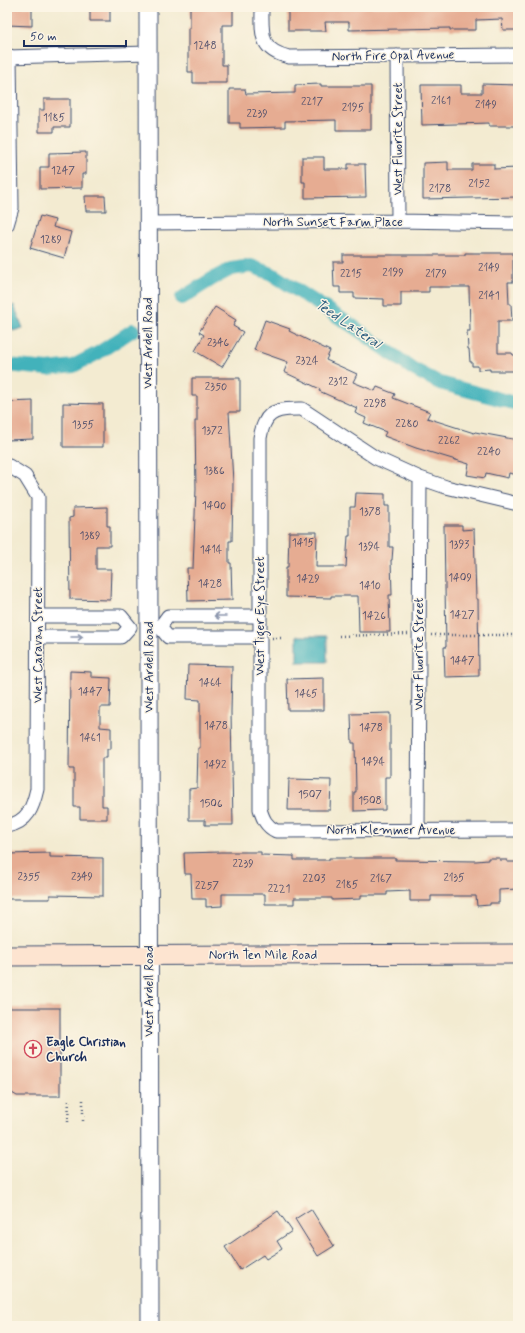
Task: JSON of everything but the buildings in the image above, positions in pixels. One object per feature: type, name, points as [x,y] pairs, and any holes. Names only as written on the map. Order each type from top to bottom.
[{"type":"main road","name":"North Ten Mile Road","points":[[7,956],[518,954]]},
{"type":"street","name":"West Ardell Road","points":[[148,7],[148,223],[154,627],[149,956],[150,1326]]},
{"type":"street","name":"North Fire Opal Avenue","points":[[262,7],[262,31],[265,41],[270,50],[279,55],[289,57],[518,55]]},
{"type":"street","points":[[7,225],[12,208],[8,57],[148,53]]},
{"type":"street","name":"West Fluorite Street","points":[[397,56],[398,222]]},
{"type":"street","name":"North Sunset Farm Place","points":[[148,223],[518,223]]},
{"type":"street","name":"West Tiger Eye Street","points":[[266,824],[260,809],[259,616],[260,438],[265,421],[275,412],[289,409],[302,409],[376,458],[420,478]]},
{"type":"street","name":"West Caravan Street","points":[[7,466],[10,466],[25,476],[38,497],[38,788],[34,803],[27,816],[14,825],[7,826]]},
{"type":"street","points":[[420,478],[446,487],[518,504]]},
{"type":"street","name":"West Fluorite Street","points":[[418,830],[420,478]]},
{"type":"street","points":[[38,616],[121,616],[130,627]]},
{"type":"street","points":[[154,627],[168,616],[259,616]]},
{"type":"street","points":[[38,636],[121,637],[130,627],[154,627],[168,637],[260,637]]},
{"type":"street","name":"North Klemmer Avenue","points":[[266,824],[276,831],[518,830]]},
{"type":"path","points":[[68,1122],[69,1100]]},
{"type":"path","points":[[83,1100],[83,1122]]},
{"type":"water","points":[[14,305],[23,328],[13,331],[7,316],[7,308]]},
{"type":"water","points":[[297,636],[327,636],[327,662],[297,662]]},
{"type":"waterway","name":"Teed Lateral","points":[[182,298],[231,269],[251,266],[272,274],[354,327],[413,369],[440,383],[518,404]]},
{"type":"waterway","name":"Teed Lateral","points":[[7,365],[48,369],[73,366],[98,353],[133,330]]},
{"type":"place","name":"Eagle Christian Church","points":[[33,1049]]}]
